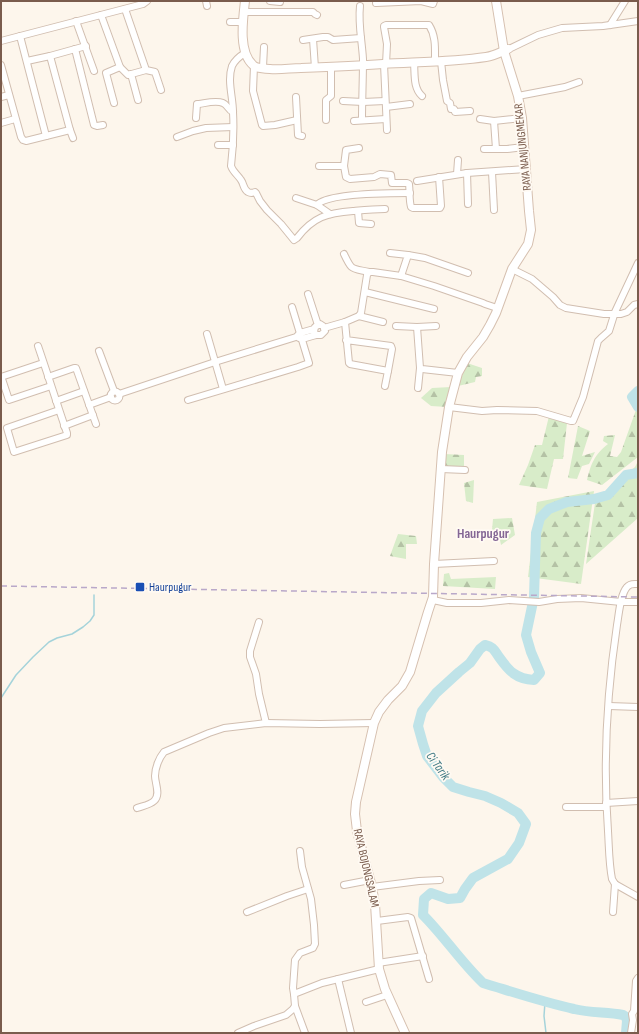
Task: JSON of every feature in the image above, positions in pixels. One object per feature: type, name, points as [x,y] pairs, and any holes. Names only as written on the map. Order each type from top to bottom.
[{"type":"main road","points":[[245,1],[243,22],[245,53],[254,66],[270,69],[414,63],[485,57],[499,54],[507,50]]},
{"type":"main road","name":"RAYA NANJUNGMEKAR","points":[[496,1],[522,118],[531,230],[528,244]]},
{"type":"main road","name":"RAYA BOJONGSALAM","points":[[405,1033],[387,995],[379,966],[375,904],[371,883],[359,840],[355,814],[356,802],[374,724],[379,712],[388,700],[402,686],[408,676],[433,600],[442,452],[449,407],[458,373],[467,357],[490,325],[512,269],[528,244]]},
{"type":"street","points":[[1,41],[76,21],[101,16],[143,4],[147,1]]},
{"type":"street","points":[[270,1],[280,2]]},
{"type":"street","points":[[376,2],[421,1],[433,4],[434,1]]},
{"type":"street","points":[[610,25],[625,1]]},
{"type":"street","points":[[360,6],[363,102],[362,120]]},
{"type":"street","points":[[125,9],[146,70]]},
{"type":"street","points":[[244,12],[313,12],[317,15]]},
{"type":"street","points":[[101,16],[120,67],[128,75],[146,70],[155,72],[162,90]]},
{"type":"street","points":[[76,21],[94,71]]},
{"type":"street","points":[[507,50],[524,41],[552,30],[638,21]]},
{"type":"street","points":[[230,22],[243,22]]},
{"type":"street","points":[[387,130],[385,104],[385,64],[387,44],[384,26],[429,25],[435,39],[438,61],[447,101],[450,103],[455,112],[470,110]]},
{"type":"street","points":[[20,36],[46,136]]},
{"type":"street","points":[[303,40],[328,37],[333,40],[360,38]]},
{"type":"street","points":[[313,39],[315,68]]},
{"type":"street","points":[[27,61],[86,46]]},
{"type":"street","points":[[262,67],[264,48]]},
{"type":"street","points":[[75,49],[94,125],[103,125]]},
{"type":"street","points":[[245,53],[233,64],[230,74],[233,112],[233,146],[231,166],[242,181],[244,187],[249,192],[256,193],[267,210],[281,224],[293,240],[296,239],[309,224],[330,214],[358,210],[385,210]]},
{"type":"street","points":[[50,56],[73,138]]},
{"type":"street","points":[[414,63],[416,86],[418,92],[422,96]]},
{"type":"street","points":[[1,65],[15,119],[23,140],[26,141],[70,130]]},
{"type":"street","points":[[254,66],[254,90],[262,125],[275,125],[297,120]]},
{"type":"street","points":[[114,103],[106,73],[120,67]]},
{"type":"street","points":[[326,120],[326,100],[331,96],[331,67]]},
{"type":"street","points":[[131,74],[138,100]]},
{"type":"street","points":[[223,82],[230,81]]},
{"type":"street","points":[[518,96],[565,87],[579,82]]},
{"type":"street","points":[[1,97],[9,95]]},
{"type":"street","points":[[296,97],[298,135],[302,136]]},
{"type":"street","points":[[343,101],[410,104]]},
{"type":"street","points":[[196,118],[197,104],[216,102],[224,103],[230,111],[233,112]]},
{"type":"street","points":[[480,119],[494,121],[522,118]]},
{"type":"street","points":[[1,123],[15,119]]},
{"type":"street","points":[[354,121],[386,119]]},
{"type":"street","points":[[494,121],[496,149]]},
{"type":"street","points":[[177,137],[206,128],[233,127]]},
{"type":"street","points":[[218,145],[233,146]]},
{"type":"street","points":[[484,149],[524,147]]},
{"type":"street","points":[[359,148],[346,150],[344,166],[346,177],[348,179],[380,174],[391,175],[392,183],[409,184],[411,207],[440,208],[439,178]]},
{"type":"street","points":[[457,174],[458,160]]},
{"type":"street","points":[[320,166],[344,166]]},
{"type":"street","points":[[417,181],[457,174],[526,170]]},
{"type":"street","points":[[492,172],[494,210]]},
{"type":"street","points":[[467,173],[468,204]]},
{"type":"street","points":[[401,183],[401,193]]},
{"type":"street","points":[[316,205],[324,201],[348,196],[410,193]]},
{"type":"street","points":[[296,198],[316,205],[330,214]]},
{"type":"street","points":[[358,210],[359,224],[371,224]]},
{"type":"street","points":[[390,253],[425,258],[468,274]]},
{"type":"street","points":[[344,254],[353,269],[401,276],[497,308]]},
{"type":"street","points":[[401,276],[408,255]]},
{"type":"street","points":[[449,407],[482,411],[538,411],[573,421],[583,397],[598,341],[609,332],[614,314],[638,263]]},
{"type":"street","points":[[512,269],[532,279],[562,307],[592,313],[614,314],[624,313],[638,304]]},
{"type":"street","points":[[89,405],[115,394],[299,336],[316,329],[321,325],[324,328],[359,316],[362,311],[367,275],[369,272]]},
{"type":"street","points":[[365,292],[434,309]]},
{"type":"street","points":[[308,294],[316,329],[320,335],[325,331],[324,328]]},
{"type":"street","points":[[188,400],[308,364],[309,361],[299,336],[292,307]]},
{"type":"street","points":[[359,316],[383,322]]},
{"type":"street","points":[[345,322],[350,364],[388,371]]},
{"type":"street","points":[[396,326],[436,326]]},
{"type":"street","points":[[417,327],[420,368],[418,388]]},
{"type":"street","points":[[207,334],[223,389]]},
{"type":"street","points":[[346,340],[391,346],[392,349],[385,386]]},
{"type":"street","points":[[38,346],[67,433],[67,435],[14,452],[7,428],[59,410]]},
{"type":"street","points":[[99,351],[115,394]]},
{"type":"street","points":[[43,363],[2,377],[9,400],[51,386]]},
{"type":"street","points":[[48,377],[76,368],[96,424]]},
{"type":"street","points":[[420,368],[458,373]]},
{"type":"street","points":[[56,401],[84,391]]},
{"type":"street","points":[[64,426],[93,415]]},
{"type":"street","points":[[441,469],[465,470]]},
{"type":"street","points":[[434,564],[494,561]]},
{"type":"street","points":[[613,912],[615,884],[612,876],[606,805],[606,754],[613,652],[624,591],[627,586],[638,584]]},
{"type":"street","points":[[433,600],[446,603],[509,600],[539,602],[581,598],[638,602]]},
{"type":"street","points":[[259,622],[250,651],[250,657],[256,674],[266,723]]},
{"type":"street","points":[[609,706],[638,707]]},
{"type":"street","points":[[137,808],[153,802],[156,799],[157,792],[155,775],[161,756],[164,752],[216,730],[266,723],[374,724]]},
{"type":"street","points":[[566,807],[638,802]]},
{"type":"street","points":[[300,851],[312,912],[315,944],[313,948],[300,953],[295,960],[293,988],[295,1006],[305,1033]]},
{"type":"street","points":[[344,885],[440,880]]},
{"type":"street","points":[[615,884],[638,897]]},
{"type":"street","points":[[247,912],[308,889]]},
{"type":"street","points":[[377,921],[410,917],[412,919],[429,980]]},
{"type":"street","points":[[294,994],[322,983],[379,966],[422,956]]},
{"type":"street","points":[[631,1033],[636,980],[638,978]]},
{"type":"street","points":[[338,979],[352,1033]]},
{"type":"street","points":[[366,1002],[387,995]]},
{"type":"street","points":[[238,1033],[283,1017],[290,1013],[295,1006]]},
{"type":"green space","points":[[467,363],[482,368],[482,376],[476,377],[475,382],[458,386]]},
{"type":"green space","points":[[451,387],[447,407],[431,406],[421,398],[432,388]]},
{"type":"green space","points":[[637,407],[638,457],[602,485],[587,480],[594,460],[599,452],[608,444],[603,441],[604,436],[615,435],[610,456],[617,457],[621,452]]},
{"type":"green space","points":[[549,416],[567,423],[563,459],[554,459],[547,489],[519,485],[535,445],[542,445]]},
{"type":"green space","points":[[578,426],[590,431],[582,456],[595,452],[589,464],[582,466],[577,479],[568,478]]},
{"type":"green space","points":[[444,454],[464,455],[464,469],[444,468]]},
{"type":"green space","points":[[638,461],[638,518],[586,564],[595,503],[635,467]]},
{"type":"green space","points":[[474,480],[473,503],[466,501],[464,483]]},
{"type":"green space","points":[[594,491],[581,584],[528,577],[537,502]]},
{"type":"green space","points":[[512,518],[515,535],[501,545],[498,530],[492,530],[493,519]]},
{"type":"green space","points":[[398,534],[416,536],[417,544],[406,544],[406,559],[390,556]]},
{"type":"green space","points":[[449,573],[451,579],[496,577],[495,589],[443,586],[444,574]]},
{"type":"waterway","name":"Ci Tarik","points":[[638,391],[632,397],[638,407]]},
{"type":"waterway","name":"Ci Tarik","points":[[626,1033],[627,1021],[626,1017],[623,1015],[574,1009],[483,983],[423,915],[424,899],[431,893],[448,899],[460,898],[473,878],[508,859],[519,843],[526,824],[518,813],[501,803],[485,796],[453,787],[443,777],[427,756],[418,726],[422,711],[436,693],[470,663],[480,649],[485,645],[494,649],[506,666],[518,676],[534,680],[540,673],[526,635],[534,597],[536,533],[540,518],[549,509],[567,502],[594,499],[608,495],[626,475],[638,473]]},
{"type":"waterway","points":[[1,698],[16,675],[49,642],[72,634],[90,621],[94,615],[94,595]]},
{"type":"waterway","points":[[545,1002],[544,1016],[546,1033]]},
{"type":"railway","points":[[1,586],[638,597]]},
{"type":"place","name":"Haurpugur","points":[[140,587]]},
{"type":"district","name":"Haurpugur","points":[[483,533]]}]
